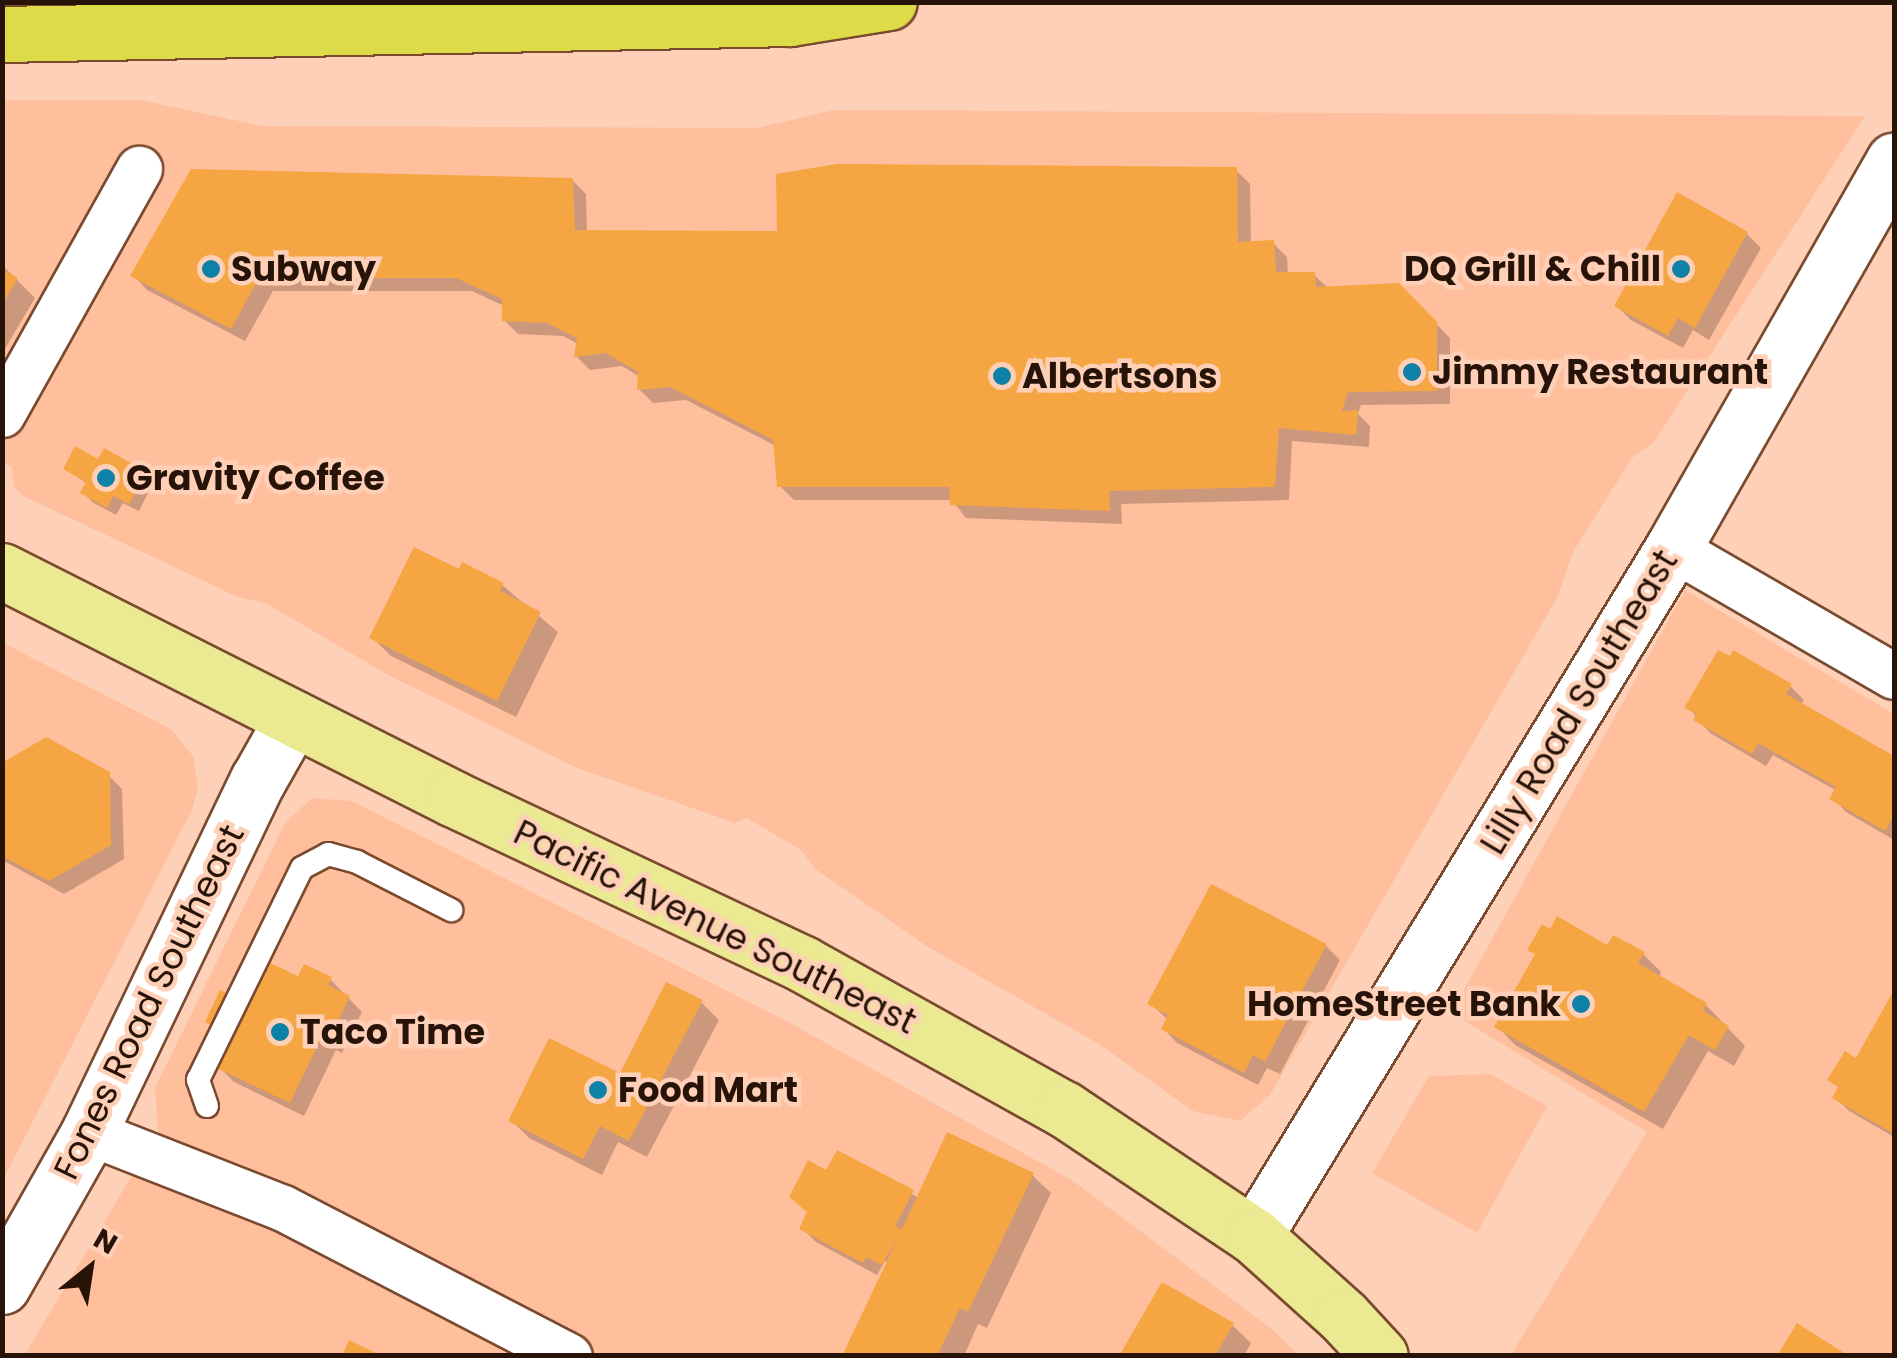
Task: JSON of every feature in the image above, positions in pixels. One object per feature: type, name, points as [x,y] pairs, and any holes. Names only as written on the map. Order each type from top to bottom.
[{"type":"highway","points":[[2,34],[790,18],[889,2]]},
{"type":"main road","name":"Pacific Avenue Southeast","points":[[2,571],[293,718],[836,982],[1064,1109],[1254,1236],[1343,1316],[1380,1356]]},
{"type":"street","points":[[2,414],[139,169]]},
{"type":"street","name":"Lilly Road Southeast","points":[[1254,1236],[1673,548],[1890,177]]},
{"type":"street","points":[[1673,548],[1894,676]]},
{"type":"street","name":"Fones Road Southeast","points":[[2,1286],[90,1132],[258,780],[293,718]]},
{"type":"street","points":[[90,1132],[282,1208],[569,1356]]},
{"type":"lane","points":[[206,1106],[198,1080],[302,868],[328,854],[356,862],[451,910]]},
{"type":"shaded area","points":[[3,100],[141,100],[262,126],[757,128],[834,110],[1865,116],[1654,442],[1632,458],[1573,552],[1558,596],[1270,1095],[1240,1121],[1193,1111],[1099,1044],[928,947],[814,868],[802,851],[747,818],[735,823],[577,768],[390,676],[267,604],[238,597],[23,496],[14,486],[12,468],[3,462]]},
{"type":"shaded area","points":[[1685,590],[1894,714],[1894,1355],[1511,1355],[1647,1132],[1451,1013]]},
{"type":"shaded area","points":[[3,643],[171,729],[193,756],[198,787],[192,810],[3,1180]]},
{"type":"shaded area","points":[[312,798],[352,801],[783,1019],[1073,1181],[1273,1330],[1298,1355],[24,1356],[158,1132],[155,1088],[285,823]]},
{"type":"shaded area","points":[[1490,1074],[1547,1106],[1477,1233],[1372,1173],[1429,1076]]},
{"type":"building","points":[[837,164],[1237,167],[1238,242],[1274,240],[1276,272],[1315,272],[1316,287],[1399,283],[1437,322],[1437,391],[1348,392],[1342,411],[1358,410],[1356,435],[1279,428],[1275,487],[1109,491],[1110,511],[950,505],[949,487],[777,487],[773,440],[670,387],[637,390],[638,372],[606,353],[574,357],[577,338],[547,323],[502,321],[502,299],[456,278],[259,278],[231,329],[130,276],[191,169],[573,178],[575,230],[777,231],[776,174]]},
{"type":"building","name":"DQ Grill & Chill","points":[[1677,192],[1748,232],[1695,328],[1678,318],[1668,336],[1614,306]]},
{"type":"building","points":[[2,269],[18,278],[2,305]]},
{"type":"building","name":"Gravity Coffee","points":[[75,446],[98,459],[104,448],[131,463],[126,474],[141,482],[129,504],[113,496],[107,508],[80,493],[86,482],[63,469]]},
{"type":"building","points":[[414,547],[459,569],[462,562],[504,583],[500,591],[541,612],[497,701],[369,638]]},
{"type":"building","points":[[1718,650],[1730,656],[1733,650],[1792,684],[1786,694],[1894,756],[1894,815],[1885,831],[1829,799],[1836,787],[1758,743],[1752,754],[1693,720],[1697,714],[1684,708]]},
{"type":"building","points":[[46,737],[110,772],[111,845],[49,881],[2,856],[2,763]]},
{"type":"building","points":[[1211,884],[1327,944],[1265,1062],[1253,1055],[1244,1073],[1161,1029],[1168,1015],[1147,1004]]},
{"type":"building","points":[[1557,916],[1607,945],[1613,935],[1645,952],[1638,963],[1707,1003],[1703,1011],[1729,1026],[1715,1050],[1689,1035],[1644,1112],[1494,1027],[1535,954],[1527,950],[1542,924],[1550,929]]},
{"type":"building","name":"Taco Time","points":[[270,963],[298,976],[304,964],[332,977],[328,985],[350,996],[328,1041],[321,1038],[290,1103],[217,1068],[233,1036],[205,1022],[220,990],[250,1004]]},
{"type":"building","points":[[666,982],[703,1000],[629,1141],[600,1126],[583,1159],[508,1121],[549,1038],[620,1073]]},
{"type":"building","points":[[1894,990],[1894,1134],[1832,1098],[1838,1087],[1827,1080],[1845,1051],[1856,1058]]},
{"type":"building","points":[[947,1132],[1034,1173],[968,1312],[960,1308],[937,1356],[842,1356],[898,1238],[882,1265],[866,1257],[863,1263],[799,1229],[807,1212],[789,1197],[808,1160],[826,1170],[837,1150],[914,1190],[895,1226],[902,1229]]},
{"type":"building","points":[[1162,1282],[1234,1323],[1215,1356],[1119,1356]]},
{"type":"building","points":[[1797,1323],[1849,1356],[1777,1356]]},
{"type":"building","points":[[349,1340],[382,1356],[342,1356]]},
{"type":"place","name":"Subway","points":[[211,269]]},
{"type":"place","name":"DQ Grill & Chill","points":[[1681,269]]},
{"type":"place","name":"Jimmy Restaurant","points":[[1412,372]]},
{"type":"place","name":"Albertsons","points":[[1002,376]]},
{"type":"place","name":"Gravity Coffee","points":[[106,478]]},
{"type":"place","name":"HomeStreet Bank","points":[[1581,1004]]},
{"type":"place","name":"Taco Time","points":[[280,1032]]},
{"type":"place","name":"Food Mart","points":[[598,1090]]}]
